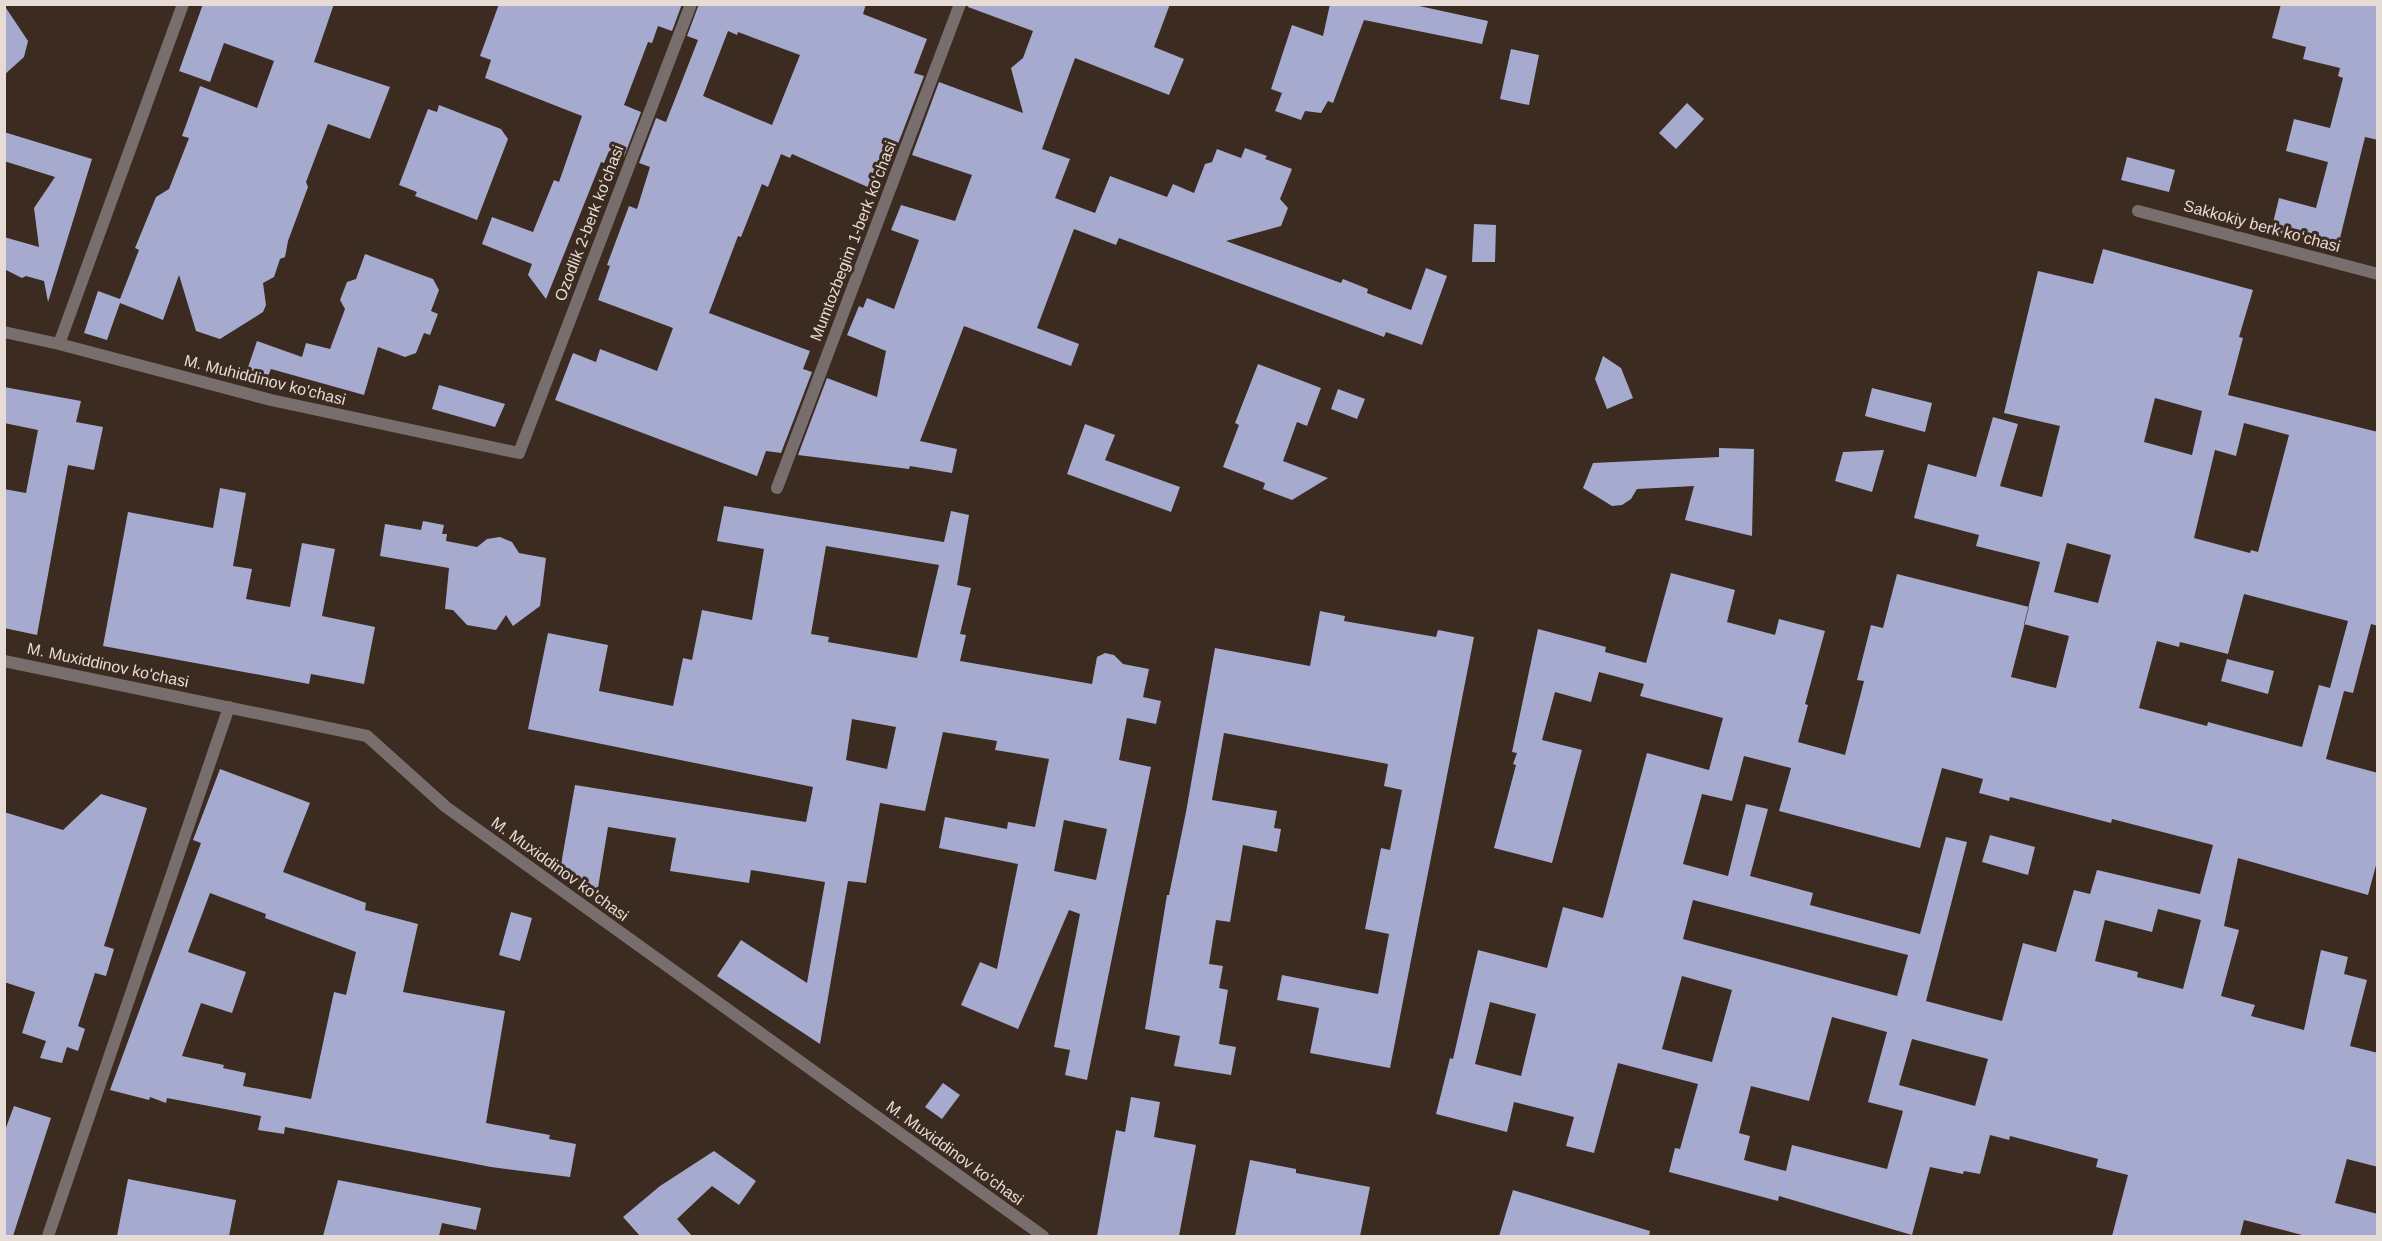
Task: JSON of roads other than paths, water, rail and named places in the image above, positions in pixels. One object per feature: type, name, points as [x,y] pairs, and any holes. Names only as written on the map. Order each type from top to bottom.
[{"type":"street","points":[[59,344],[183,4]]},
{"type":"street","name":"Ozodlik 2-berk koʻchasi","points":[[519,453],[691,4]]},
{"type":"street","name":"Mumtozbegim 1-berk koʻchasi","points":[[777,488],[960,4]]},
{"type":"street","name":"Sakkokiy berk koʻchasi","points":[[2138,211],[2378,274]]},
{"type":"street","name":"M. Muhiddinov ko'chasi","points":[[4,332],[59,344],[271,400],[519,453]]},
{"type":"street","name":"M. Muxiddinov ko'chasi","points":[[4,661],[367,736],[446,807],[1043,1236]]},
{"type":"street","points":[[48,1236],[229,707]]}]
